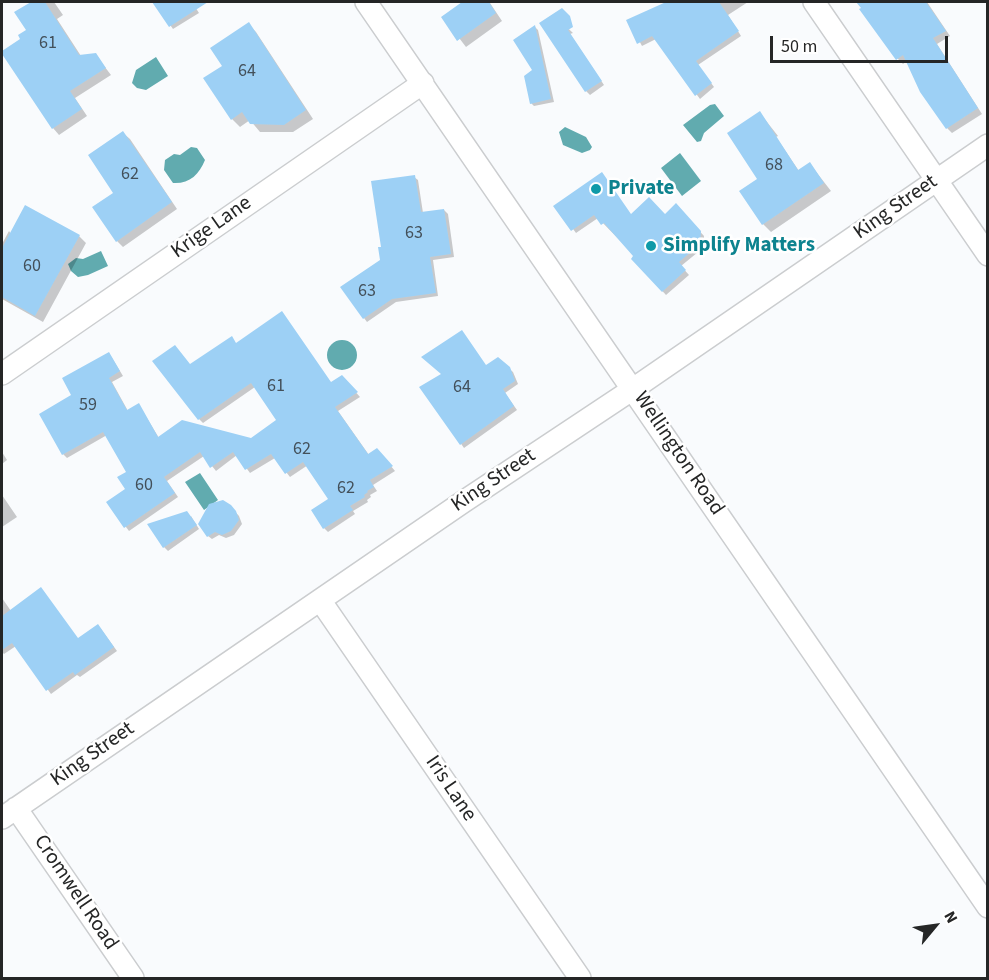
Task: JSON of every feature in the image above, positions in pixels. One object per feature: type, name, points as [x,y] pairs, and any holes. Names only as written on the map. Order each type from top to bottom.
[{"type":"street","name":"Wellington Road","points":[[366,2],[987,907]]},
{"type":"street","points":[[814,2],[987,255]]},
{"type":"street","name":"Krige Lane","points":[[2,374],[423,83]]},
{"type":"street","name":"King Street","points":[[9,813],[482,489],[633,389],[987,145]]},
{"type":"street","name":"Iris Lane","points":[[320,600],[580,978]]},
{"type":"street","name":"Cromwell Road","points":[[9,813],[133,978]]},
{"type":"water","points":[[156,57],[168,76],[146,90],[137,88],[132,83],[136,70]]},
{"type":"water","points":[[715,104],[724,116],[704,133],[701,141],[697,142],[683,125],[710,105]]},
{"type":"water","points":[[565,127],[586,137],[592,147],[590,150],[582,153],[563,145],[559,132]]},
{"type":"water","points":[[191,147],[197,148],[205,160],[203,165],[189,180],[173,183],[164,170],[165,160],[174,154],[180,155]]},
{"type":"water","points":[[680,153],[701,181],[682,196],[661,168]]},
{"type":"water","points":[[101,251],[108,266],[78,277],[71,271],[68,264],[76,258],[83,259]]},
{"type":"water","points":[[342,340],[353,344],[357,355],[353,366],[342,370],[331,366],[327,355],[331,344]]},
{"type":"water","points":[[200,473],[218,500],[204,510],[185,482]]},
{"type":"building","points":[[31,2],[45,2],[79,55],[96,53],[106,68],[70,91],[82,109],[52,129],[2,54],[2,51],[20,39],[18,35],[26,30],[14,12]]},
{"type":"building","points":[[152,2],[208,2],[169,27]]},
{"type":"building","points":[[462,2],[489,2],[496,13],[457,41],[441,17]]},
{"type":"building","points":[[666,2],[719,2],[739,31],[696,61],[712,83],[695,96],[652,36],[637,44],[626,20]]},
{"type":"building","points":[[856,2],[926,2],[946,31],[933,38],[978,108],[946,129],[920,92],[903,55],[896,60]]},
{"type":"building","points":[[562,8],[570,16],[573,27],[568,30],[602,81],[585,92],[539,23]]},
{"type":"building","points":[[249,22],[306,110],[284,125],[250,124],[242,112],[231,120],[203,78],[222,66],[210,48]]},
{"type":"building","points":[[535,25],[551,99],[530,104],[524,76],[532,70],[513,40]]},
{"type":"building","points":[[760,111],[798,170],[810,162],[824,183],[762,225],[739,191],[757,179],[727,133]]},
{"type":"building","points":[[123,131],[172,202],[116,242],[92,207],[113,193],[88,155]]},
{"type":"building","points":[[602,172],[631,214],[649,197],[665,214],[676,203],[701,231],[700,244],[679,262],[686,270],[662,292],[631,259],[633,256],[604,223],[601,225],[594,215],[571,231],[553,206]]},
{"type":"building","points":[[415,175],[421,212],[444,209],[451,254],[430,257],[436,293],[392,299],[363,319],[340,287],[380,260],[378,247],[381,247],[371,181]]},
{"type":"building","points":[[25,205],[80,235],[35,316],[2,297],[2,248]]},
{"type":"building","points":[[282,311],[331,382],[342,375],[358,392],[335,407],[368,454],[377,448],[393,466],[370,480],[374,487],[367,491],[365,497],[350,506],[353,510],[323,529],[311,510],[328,499],[303,462],[285,474],[271,454],[245,470],[233,452],[210,468],[200,452],[164,477],[175,493],[124,528],[106,502],[125,489],[117,477],[126,472],[103,432],[62,455],[39,414],[71,395],[62,378],[109,352],[120,371],[109,378],[127,410],[139,403],[158,437],[182,420],[251,438],[276,420],[251,383],[198,420],[152,361],[175,345],[190,364],[232,336],[236,343]]},
{"type":"building","points":[[462,330],[486,365],[498,357],[510,367],[515,381],[503,389],[514,406],[460,445],[419,387],[441,374],[421,357]]},
{"type":"building","points":[[223,500],[236,511],[239,520],[231,531],[222,535],[215,532],[207,537],[198,524],[209,504]]},
{"type":"building","points":[[187,511],[197,525],[163,548],[147,524]]},
{"type":"building","points":[[41,587],[78,638],[98,624],[114,647],[75,675],[73,672],[46,691],[12,643],[2,650],[2,616]]},
{"type":"place","name":"Private","points":[[596,189]]},
{"type":"place","name":"Simplify Matters","points":[[651,246]]}]
